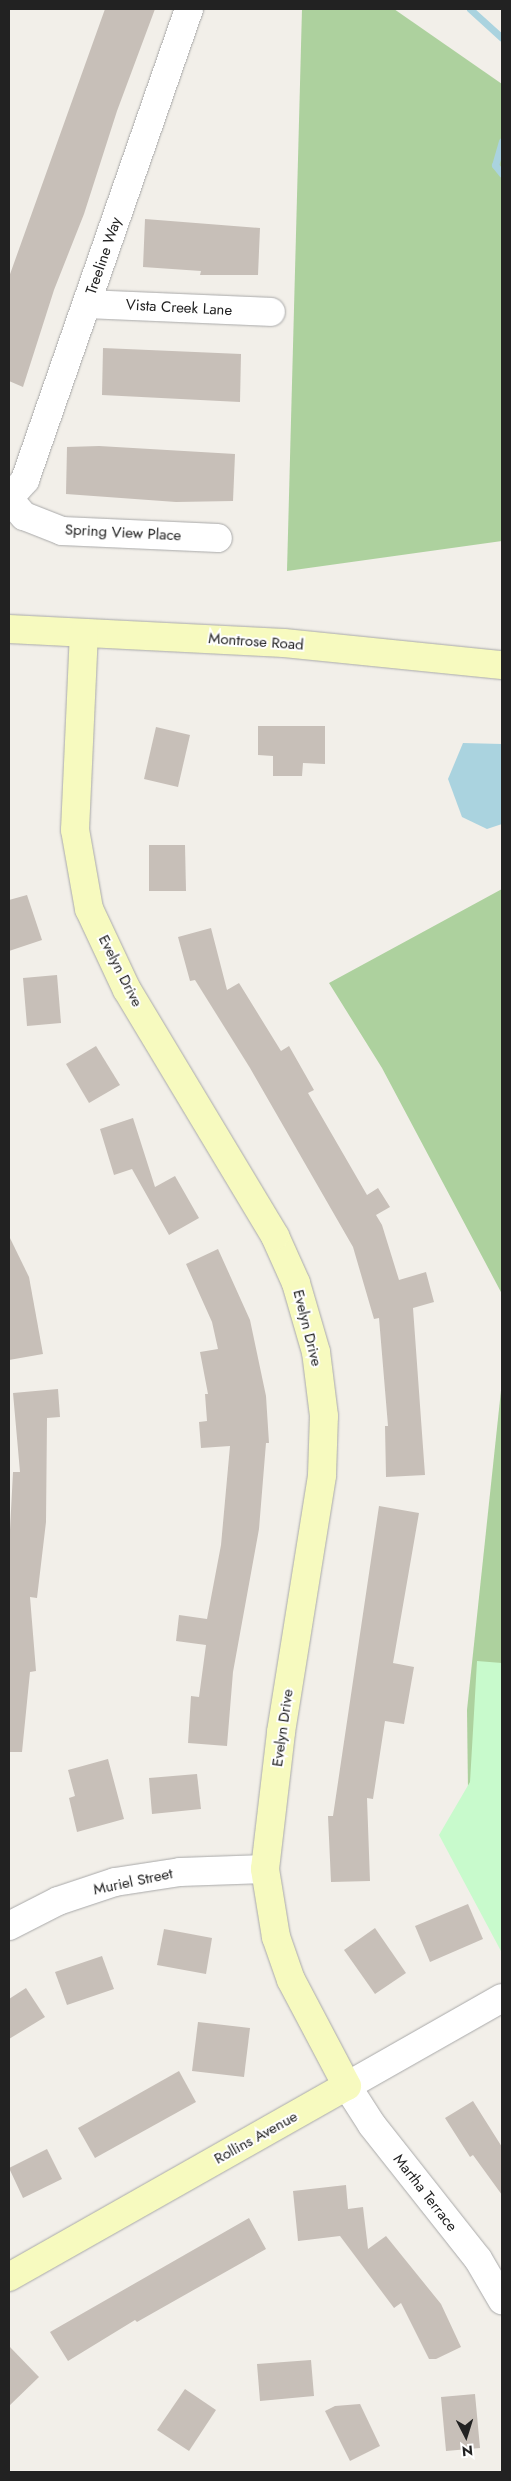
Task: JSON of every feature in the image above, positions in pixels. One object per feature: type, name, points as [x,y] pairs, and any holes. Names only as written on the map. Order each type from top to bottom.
[{"type":"street","name":"Treeline Way","points":[[9,498],[25,480],[88,304],[189,9]]},
{"type":"street","name":"Vista Creek Lane","points":[[88,304],[270,312]]},
{"type":"street","name":"Spring View Place","points":[[9,498],[24,516],[62,531],[218,538]]},
{"type":"street","name":"Montrose Road","points":[[9,630],[284,643],[502,665]]},
{"type":"street","name":"Evelyn Drive","points":[[84,633],[75,830],[89,909],[127,990],[275,1236],[296,1283],[316,1352],[324,1416],[322,1475],[281,1732],[265,1869],[276,1937],[291,1980],[348,2086]]},
{"type":"street","name":"Muriel Street","points":[[9,1926],[58,1901],[115,1882],[180,1872],[265,1869]]},
{"type":"street","name":"Rollins Avenue","points":[[9,2277],[502,1998]]},
{"type":"street","name":"Martha Terrace","points":[[348,2086],[372,2125],[478,2259],[502,2300]]},
{"type":"green space","points":[[302,9],[394,9],[502,84],[502,541],[287,571]]},
{"type":"green space","points":[[502,889],[502,1294],[382,1068],[329,983]]},
{"type":"green space","points":[[502,1381],[502,1942],[469,1871],[467,1710]]},
{"type":"green space","points":[[477,1661],[502,1663],[502,1953],[439,1835],[470,1782]]},
{"type":"water","points":[[463,743],[502,744],[502,824],[487,829],[462,817],[448,779]]},
{"type":"building","points":[[105,9],[155,9],[117,111],[84,214],[54,290],[23,387],[9,381],[9,277]]},
{"type":"building","points":[[145,219],[260,228],[258,275],[200,275],[201,271],[143,267]]},
{"type":"building","points":[[103,348],[241,354],[240,402],[102,395]]},
{"type":"building","points":[[99,446],[235,454],[233,501],[176,502],[66,494],[67,447]]},
{"type":"building","points":[[258,726],[325,726],[325,764],[303,763],[302,776],[273,776],[273,756],[258,755]]},
{"type":"building","points":[[156,727],[190,735],[178,787],[144,779]]},
{"type":"building","points":[[149,845],[185,845],[186,891],[149,891]]},
{"type":"building","points":[[27,895],[42,940],[9,951],[9,900]]},
{"type":"building","points":[[211,928],[227,990],[239,983],[281,1051],[289,1046],[314,1090],[308,1093],[367,1195],[378,1188],[390,1207],[376,1215],[382,1225],[399,1280],[426,1272],[434,1302],[413,1308],[425,1475],[386,1477],[385,1426],[388,1426],[379,1318],[374,1319],[353,1247],[250,1068],[195,980],[190,981],[178,937]]},
{"type":"building","points":[[57,975],[61,1023],[27,1026],[23,978]]},
{"type":"building","points":[[96,1046],[120,1085],[89,1103],[66,1064]]},
{"type":"building","points":[[133,1118],[155,1187],[175,1176],[199,1218],[169,1235],[132,1169],[114,1175],[100,1129]]},
{"type":"building","points":[[9,1236],[29,1277],[43,1354],[9,1360]]},
{"type":"building","points":[[218,1249],[250,1320],[266,1396],[269,1443],[266,1443],[259,1529],[233,1672],[227,1746],[188,1743],[191,1696],[199,1697],[206,1645],[176,1641],[179,1615],[207,1619],[221,1545],[230,1446],[201,1448],[199,1422],[207,1421],[205,1394],[208,1394],[200,1352],[218,1349],[212,1322],[186,1264]]},
{"type":"building","points":[[58,1389],[60,1417],[47,1418],[46,1522],[37,1598],[30,1597],[36,1671],[30,1672],[22,1752],[9,1752],[9,1549],[13,1472],[20,1472],[13,1393]]},
{"type":"building","points":[[379,1506],[419,1513],[393,1663],[414,1667],[404,1724],[385,1721],[373,1799],[367,1798],[370,1881],[331,1882],[328,1816],[333,1816]]},
{"type":"building","points":[[108,1759],[124,1819],[77,1832],[69,1798],[75,1796],[68,1770]]},
{"type":"building","points":[[197,1774],[201,1809],[152,1814],[149,1778]]},
{"type":"building","points":[[468,1904],[483,1939],[430,1962],[415,1926]]},
{"type":"building","points":[[375,1928],[406,1973],[375,1994],[344,1950]]},
{"type":"building","points":[[164,1929],[212,1938],[206,1974],[157,1965]]},
{"type":"building","points":[[102,1956],[114,1989],[67,2005],[55,1972]]},
{"type":"building","points":[[26,1988],[45,2017],[9,2039],[9,1999]]},
{"type":"building","points":[[198,2022],[250,2028],[244,2077],[192,2071]]},
{"type":"building","points":[[179,2071],[196,2102],[95,2158],[78,2128]]},
{"type":"building","points":[[473,2101],[502,2147],[502,2195],[473,2155],[470,2157],[445,2118]]},
{"type":"building","points":[[47,2149],[62,2179],[23,2198],[9,2168]]},
{"type":"building","points":[[346,2185],[348,2209],[363,2207],[368,2249],[386,2236],[441,2304],[461,2347],[436,2359],[429,2359],[401,2303],[394,2308],[340,2236],[298,2241],[293,2191]]},
{"type":"building","points":[[249,2218],[266,2249],[137,2322],[135,2320],[68,2361],[50,2332]]},
{"type":"building","points":[[9,2346],[39,2377],[9,2406]]},
{"type":"building","points":[[311,2360],[314,2396],[260,2401],[257,2364]]},
{"type":"building","points":[[185,2389],[216,2410],[189,2451],[157,2430]]},
{"type":"building","points":[[475,2394],[480,2448],[446,2451],[441,2397]]},
{"type":"building","points":[[360,2404],[380,2446],[350,2461],[325,2411],[335,2406]]},
{"type":"waterway","points":[[470,9],[502,38]]},
{"type":"waterway","points":[[502,141],[495,165],[502,174]]}]
